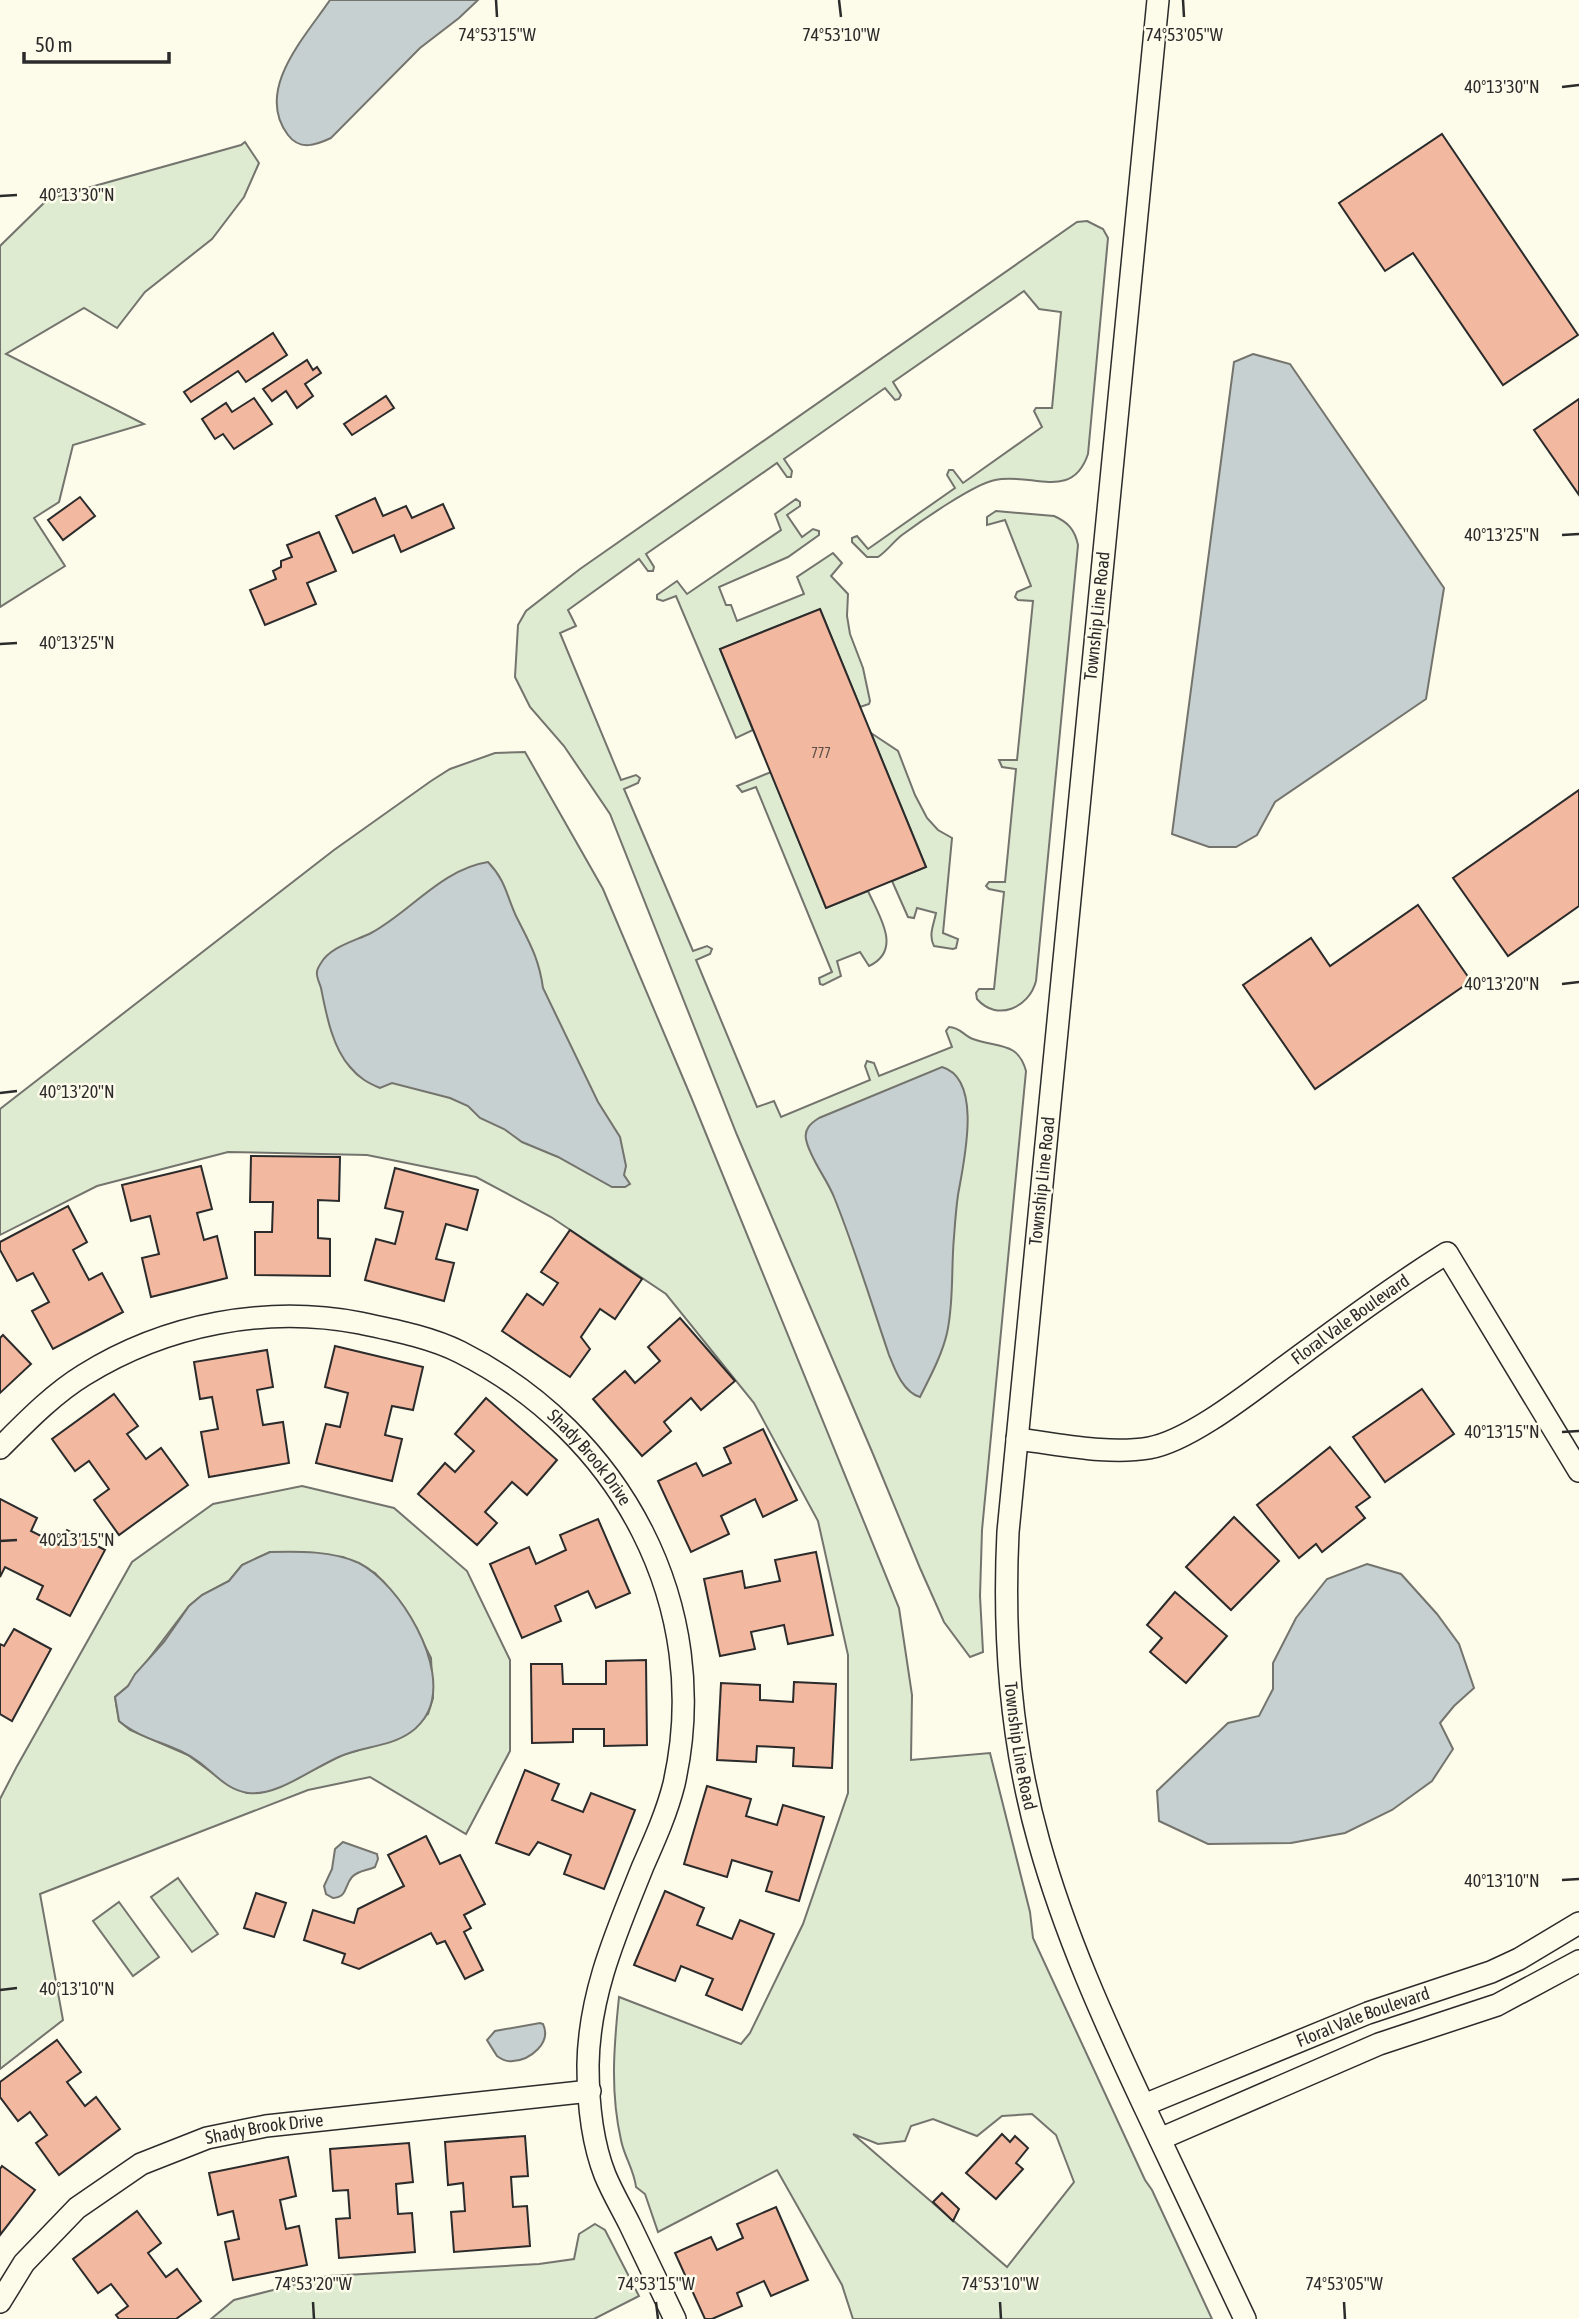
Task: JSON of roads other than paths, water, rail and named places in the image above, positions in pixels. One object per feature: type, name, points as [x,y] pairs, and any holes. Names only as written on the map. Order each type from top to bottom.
[{"type":"street","name":"Township Line Road","points":[[1158,0],[1017,1439],[1006,1566],[1009,1648],[1015,1720],[1026,1786],[1039,1841],[1072,1945],[1106,2025],[1245,2319]]},
{"type":"street","name":"Floral Vale Boulevard","points":[[1017,1439],[1110,1450],[1162,1445],[1236,1403],[1383,1294],[1447,1254],[1579,1471]]},
{"type":"street","name":"Shady Brook Drive","points":[[0,1448],[34,1413],[83,1375],[145,1343],[201,1326],[255,1316],[325,1316],[393,1330],[457,1351],[505,1379],[558,1419],[590,1451],[623,1497],[660,1569],[680,1652],[683,1718],[681,1746],[667,1808],[608,1951],[594,2003],[588,2068],[593,2123],[605,2175],[675,2319]]},
{"type":"street","name":"Floral Vale Boulevard","points":[[1144,2105],[1368,2013],[1491,1972],[1519,1959],[1579,1923]]},
{"type":"street","name":"Floral Vale Boulevard","points":[[1160,2139],[1379,2044],[1497,2005],[1579,1961]]},
{"type":"street","name":"Shady Brook Drive","points":[[0,2302],[24,2263],[77,2208],[141,2164],[207,2138],[266,2126],[590,2091]]}]
